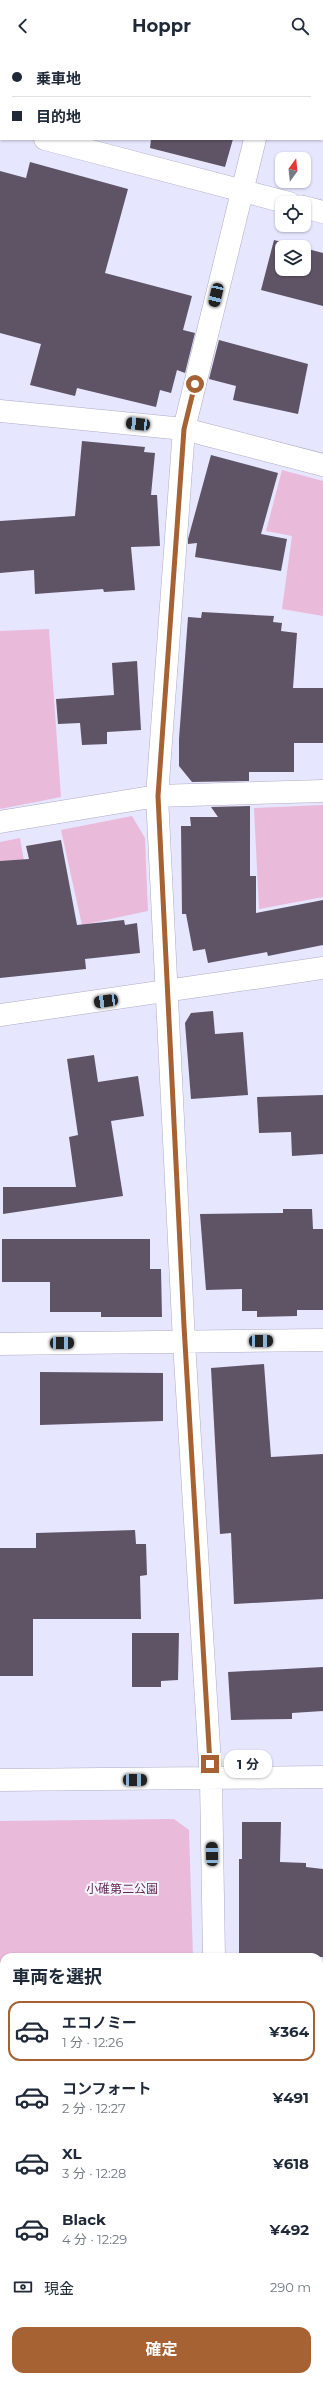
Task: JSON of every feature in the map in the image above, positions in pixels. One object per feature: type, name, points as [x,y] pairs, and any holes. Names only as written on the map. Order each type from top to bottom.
[{"type":"street","points":[[49,140],[275,199]]},
{"type":"street","points":[[214,1953],[211,1780],[184,1342],[166,992],[158,796],[184,429],[255,140]]},
{"type":"street","points":[[311,209],[323,212]]},
{"type":"street","points":[[0,411],[184,429],[323,465]]},
{"type":"street","points":[[0,822],[158,796],[323,791]]},
{"type":"street","points":[[0,1015],[323,968]]},
{"type":"street","points":[[0,1344],[323,1340]]},
{"type":"street","points":[[0,1780],[211,1780],[323,1777]]},
{"type":"green space","points":[[282,470],[323,481],[323,616],[282,609],[292,536],[266,531]]},
{"type":"green space","points":[[49,629],[61,797],[0,809],[0,631]]},
{"type":"green space","points":[[323,805],[323,897],[259,909],[254,808]]},
{"type":"green space","points":[[132,816],[145,838],[148,911],[82,925],[61,830]]},
{"type":"green space","points":[[20,838],[32,906],[0,910],[0,842]]},
{"type":"green space","name":"小碓第二公園","points":[[174,1819],[189,1830],[193,1953],[0,1953],[0,1821]]},
{"type":"building","points":[[151,140],[233,140],[225,167],[150,148]]},
{"type":"building","points":[[30,162],[128,189],[105,273],[192,296],[183,330],[195,333],[185,373],[177,370],[171,393],[160,390],[156,407],[77,388],[75,396],[30,385],[41,344],[0,333],[0,171],[26,178]]},
{"type":"building","points":[[274,240],[275,276],[311,276],[311,250],[323,253],[323,306],[261,290]]},
{"type":"building","points":[[219,340],[308,364],[298,414],[233,400],[236,386],[209,379]]},
{"type":"building","points":[[82,441],[145,447],[144,452],[155,453],[151,495],[157,495],[160,546],[131,547],[135,590],[104,592],[103,589],[35,594],[34,570],[0,573],[0,521],[75,516]]},
{"type":"building","points":[[211,455],[278,473],[261,534],[287,539],[281,571],[195,557],[197,543],[188,544],[188,539]]},
{"type":"building","points":[[202,612],[274,616],[273,622],[282,623],[281,631],[297,633],[293,688],[323,688],[323,743],[294,743],[294,772],[249,772],[249,781],[192,782],[179,766],[179,739],[188,617],[201,618]]},
{"type":"building","points":[[137,661],[141,730],[107,732],[107,744],[82,745],[80,723],[58,724],[56,699],[114,695],[112,663]]},
{"type":"building","points":[[250,806],[250,876],[256,876],[256,913],[323,900],[323,945],[268,956],[267,952],[208,963],[205,949],[193,951],[186,914],[182,914],[181,826],[191,826],[190,817],[218,817],[211,807]]},
{"type":"building","points":[[61,840],[77,925],[124,920],[125,925],[137,923],[140,953],[85,959],[86,969],[0,978],[0,861],[29,859],[26,846]]},
{"type":"building","points":[[213,1011],[215,1034],[243,1032],[248,1095],[191,1099],[185,1023],[191,1013]]},
{"type":"building","points":[[94,1055],[98,1082],[138,1076],[144,1116],[111,1121],[123,1196],[3,1214],[3,1187],[76,1187],[69,1137],[78,1135],[67,1059]]},
{"type":"building","points":[[323,1095],[323,1154],[292,1156],[291,1132],[259,1133],[257,1097]]},
{"type":"building","points":[[283,1209],[312,1209],[313,1229],[323,1229],[323,1310],[297,1310],[297,1316],[257,1317],[257,1311],[242,1311],[242,1289],[206,1290],[200,1214],[283,1213]]},
{"type":"building","points":[[2,1239],[150,1239],[150,1269],[161,1269],[162,1317],[101,1317],[101,1312],[50,1312],[50,1282],[2,1282]]},
{"type":"building","points":[[264,1364],[271,1457],[323,1454],[323,1599],[234,1604],[231,1533],[220,1534],[211,1368]]},
{"type":"building","points":[[40,1372],[163,1373],[163,1421],[40,1425]]},
{"type":"building","points":[[135,1530],[136,1544],[146,1544],[147,1575],[140,1576],[141,1619],[33,1619],[33,1676],[0,1676],[0,1548],[36,1548],[36,1533]]},
{"type":"building","points":[[132,1633],[179,1633],[178,1680],[161,1681],[161,1687],[132,1687]]},
{"type":"building","points":[[323,1667],[323,1711],[292,1713],[292,1719],[231,1720],[228,1672]]},
{"type":"building","points":[[242,1822],[281,1822],[280,1862],[306,1863],[306,1867],[323,1869],[323,1953],[239,1953],[239,1859],[242,1859]]},
{"type":"route","points":[[195,384],[184,429],[158,796],[166,992],[210,1764]]}]
